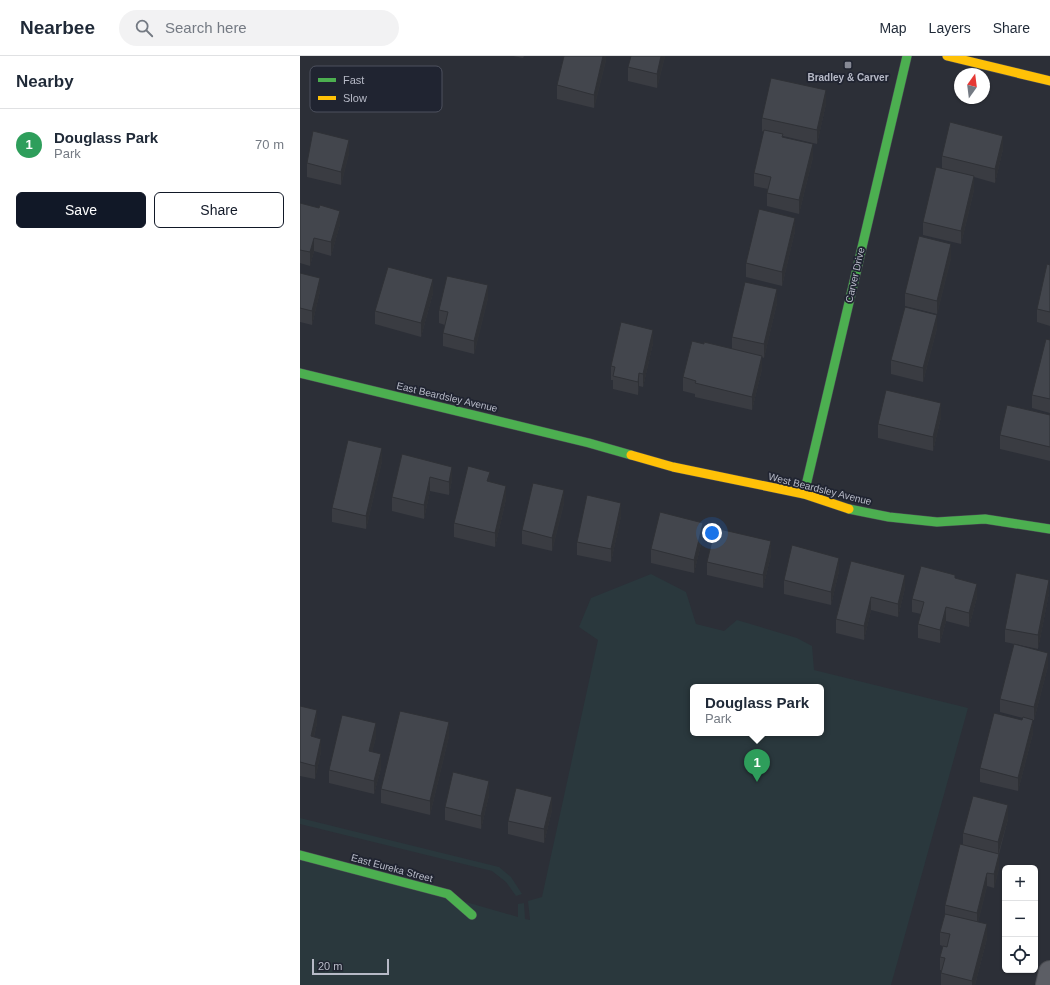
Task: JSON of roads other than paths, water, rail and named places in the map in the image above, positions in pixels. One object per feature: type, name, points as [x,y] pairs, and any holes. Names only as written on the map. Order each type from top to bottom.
[{"type":"street","name":"Carver Drive","points":[[804,494],[907,56]]},
{"type":"street","points":[[954,57],[1050,81]]},
{"type":"street","name":"East Beardsley Avenue","points":[[300,373],[589,443]]},
{"type":"street","name":"West Beardsley Avenue","points":[[589,443],[673,467],[804,494],[841,507],[888,517],[937,522],[985,519],[1050,529]]},
{"type":"street","name":"East Eureka Street","points":[[300,855],[448,894],[472,915]]},
{"type":"street","points":[[1047,985],[1050,972]]},
{"type":"place","name":"Bradley & Carver","points":[[848,65]]},
{"type":"place","name":"Douglass Park","points":[[757,782]]}]
